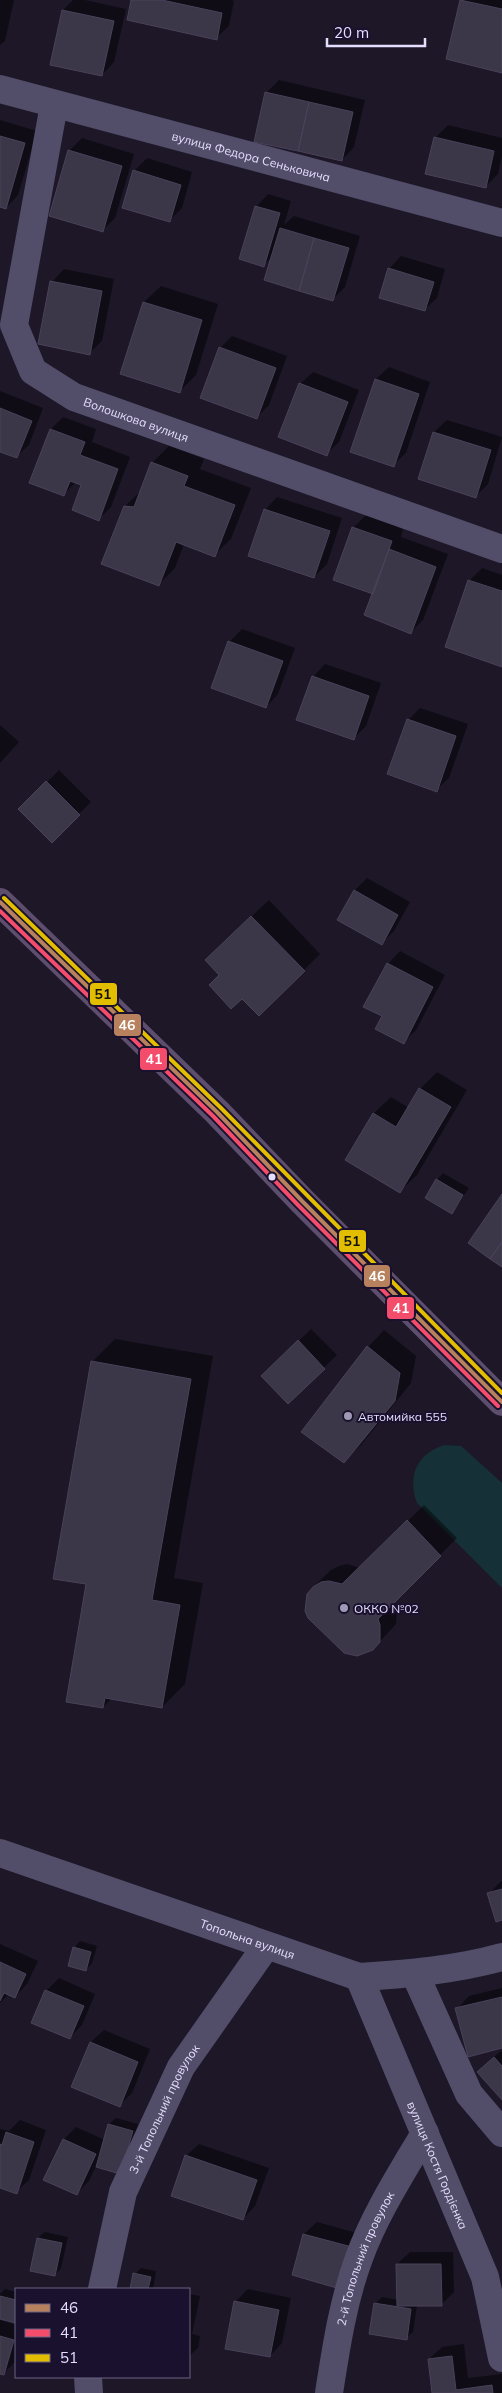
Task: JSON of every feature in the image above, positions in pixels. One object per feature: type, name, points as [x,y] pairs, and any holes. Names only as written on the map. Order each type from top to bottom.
[{"type":"main road","points":[[0,902],[217,1112],[302,1201],[502,1402]]},
{"type":"street","name":"вулиця Федора Сеньковича","points":[[0,89],[54,105],[502,223]]},
{"type":"street","name":"Волошкова вулиця","points":[[54,105],[14,326],[32,371],[74,397],[502,549]]},
{"type":"street","name":"Топольна вулиця","points":[[0,1853],[359,1977],[415,1974],[471,1966],[502,1957]]},
{"type":"street","name":"3-й Топольний провулок","points":[[102,2288],[123,2192],[181,2067],[266,1946]]},
{"type":"street","points":[[415,1974],[469,2094],[502,2133]]},
{"type":"street","name":"вулиця Костя Гордієнка","points":[[359,1977],[485,2277],[502,2358]]},
{"type":"street","name":"2-й Топольний провулок","points":[[329,2393],[337,2341],[359,2259],[386,2197],[425,2133]]},
{"type":"street","points":[[88,2378],[89,2393]]},
{"type":"green space","points":[[445,1445],[461,1446],[502,1483],[502,1588],[417,1503],[413,1484],[417,1467],[427,1454]]},
{"type":"building","points":[[131,0],[162,0],[222,13],[217,40],[127,20]]},
{"type":"building","points":[[460,0],[502,9],[502,73],[446,59]]},
{"type":"building","points":[[62,10],[114,21],[102,76],[50,65]]},
{"type":"building","points":[[265,92],[309,102],[298,151],[254,142]]},
{"type":"building","points":[[309,102],[353,112],[342,161],[298,151]]},
{"type":"building","points":[[0,136],[25,143],[6,209],[0,207]]},
{"type":"building","points":[[434,137],[494,151],[486,188],[425,174]]},
{"type":"building","points":[[68,150],[122,166],[103,232],[49,216]]},
{"type":"building","points":[[133,170],[181,185],[170,222],[122,208]]},
{"type":"building","points":[[255,206],[280,213],[264,267],[239,259]]},
{"type":"building","points":[[280,228],[314,238],[299,291],[264,280]]},
{"type":"building","points":[[314,238],[349,248],[333,301],[299,291]]},
{"type":"building","points":[[388,268],[434,282],[425,311],[379,298]]},
{"type":"building","points":[[50,281],[102,291],[90,355],[38,344]]},
{"type":"building","points":[[143,302],[202,320],[180,393],[120,374]]},
{"type":"building","points":[[219,347],[276,368],[257,419],[200,398]]},
{"type":"building","points":[[375,379],[419,394],[394,467],[350,452]]},
{"type":"building","points":[[299,383],[348,402],[327,456],[278,437]]},
{"type":"building","points":[[0,408],[32,421],[17,458],[0,452]]},
{"type":"building","points":[[50,429],[85,442],[80,455],[118,469],[99,521],[72,510],[81,485],[70,481],[64,496],[29,483]]},
{"type":"building","points":[[433,432],[491,450],[476,498],[418,479]]},
{"type":"building","points":[[151,462],[188,476],[184,486],[235,505],[215,557],[176,542],[159,586],[101,564],[124,506],[134,507]]},
{"type":"building","points":[[264,509],[330,531],[314,578],[248,556]]},
{"type":"building","points":[[352,527],[392,541],[373,594],[333,580]]},
{"type":"building","points":[[389,549],[436,567],[411,634],[364,615]]},
{"type":"building","points":[[468,580],[502,591],[502,667],[445,647]]},
{"type":"building","points":[[228,641],[283,661],[266,708],[211,688]]},
{"type":"building","points":[[312,676],[369,696],[354,740],[296,720]]},
{"type":"building","points":[[407,719],[456,736],[437,792],[387,774]]},
{"type":"building","points":[[46,781],[80,815],[52,843],[18,809]]},
{"type":"building","points":[[354,890],[398,915],[382,945],[337,920]]},
{"type":"building","points":[[251,916],[305,971],[259,1016],[242,999],[231,1009],[209,985],[219,975],[205,960]]},
{"type":"building","points":[[387,963],[433,987],[404,1044],[375,1029],[382,1016],[363,1007]]},
{"type":"building","points":[[419,1088],[451,1107],[400,1193],[345,1160],[373,1113],[396,1127]]},
{"type":"building","points":[[436,1179],[463,1195],[452,1214],[425,1198]]},
{"type":"building","points":[[502,1194],[502,1242],[490,1259],[468,1243]]},
{"type":"building","points":[[502,1242],[502,1267],[490,1259]]},
{"type":"building","points":[[298,1340],[325,1369],[288,1404],[261,1376]]},
{"type":"building","name":"Автомийка 555","points":[[367,1346],[400,1373],[395,1401],[344,1463],[301,1432]]},
{"type":"building","points":[[91,1361],[191,1379],[152,1600],[180,1605],[162,1708],[105,1698],[103,1708],[66,1702],[86,1584],[53,1579]]},
{"type":"building","points":[[407,1520],[441,1556],[378,1619],[380,1642],[373,1650],[357,1656],[344,1653],[308,1618],[305,1611],[307,1594],[321,1582],[329,1581],[342,1584]]},
{"type":"building","points":[[502,1889],[502,1920],[496,1922],[487,1893]]},
{"type":"building","points":[[73,1947],[91,1952],[86,1971],[68,1966]]},
{"type":"building","points":[[0,1962],[26,1974],[15,1998],[4,1993],[0,2001]]},
{"type":"building","points":[[45,1990],[84,2006],[70,2039],[31,2023]]},
{"type":"building","points":[[502,1997],[502,2048],[468,2057],[455,2008]]},
{"type":"building","points":[[90,2042],[138,2062],[120,2107],[71,2087]]},
{"type":"building","points":[[494,2057],[502,2066],[502,2100],[477,2072]]},
{"type":"building","points":[[108,2124],[133,2131],[120,2174],[96,2167]]},
{"type":"building","points":[[6,2132],[34,2142],[17,2194],[0,2188],[0,2144],[2,2145]]},
{"type":"building","points":[[63,2139],[96,2154],[77,2195],[43,2180]]},
{"type":"building","points":[[185,2155],[257,2180],[243,2220],[171,2196]]},
{"type":"building","points":[[303,2234],[352,2247],[340,2289],[292,2275]]},
{"type":"building","points":[[37,2238],[62,2243],[55,2276],[30,2271]]},
{"type":"building","points":[[396,2264],[441,2264],[442,2306],[397,2306]]},
{"type":"building","points":[[133,2273],[151,2277],[148,2288],[130,2288]]},
{"type":"building","points":[[0,2296],[15,2300],[15,2323],[0,2319]]},
{"type":"building","points":[[234,2301],[279,2310],[270,2357],[225,2349]]},
{"type":"building","points":[[374,2303],[411,2309],[407,2340],[369,2334]]},
{"type":"building","points":[[0,2336],[14,2340],[4,2375],[0,2374]]},
{"type":"building","points":[[452,2356],[456,2390],[492,2385],[493,2393],[432,2393],[428,2359]]},
{"type":"transit line","name":"51","points":[[4,898],[221,1108],[502,1393]]},
{"type":"transit line","name":"46","points":[[0,902],[217,1112],[302,1201],[502,1402]]},
{"type":"transit line","name":"41","points":[[0,911],[213,1116],[298,1205],[498,1406]]},
{"type":"place","name":"Автомийка 555","points":[[348,1416]]},
{"type":"place","name":"ОККО №02","points":[[344,1608]]}]
